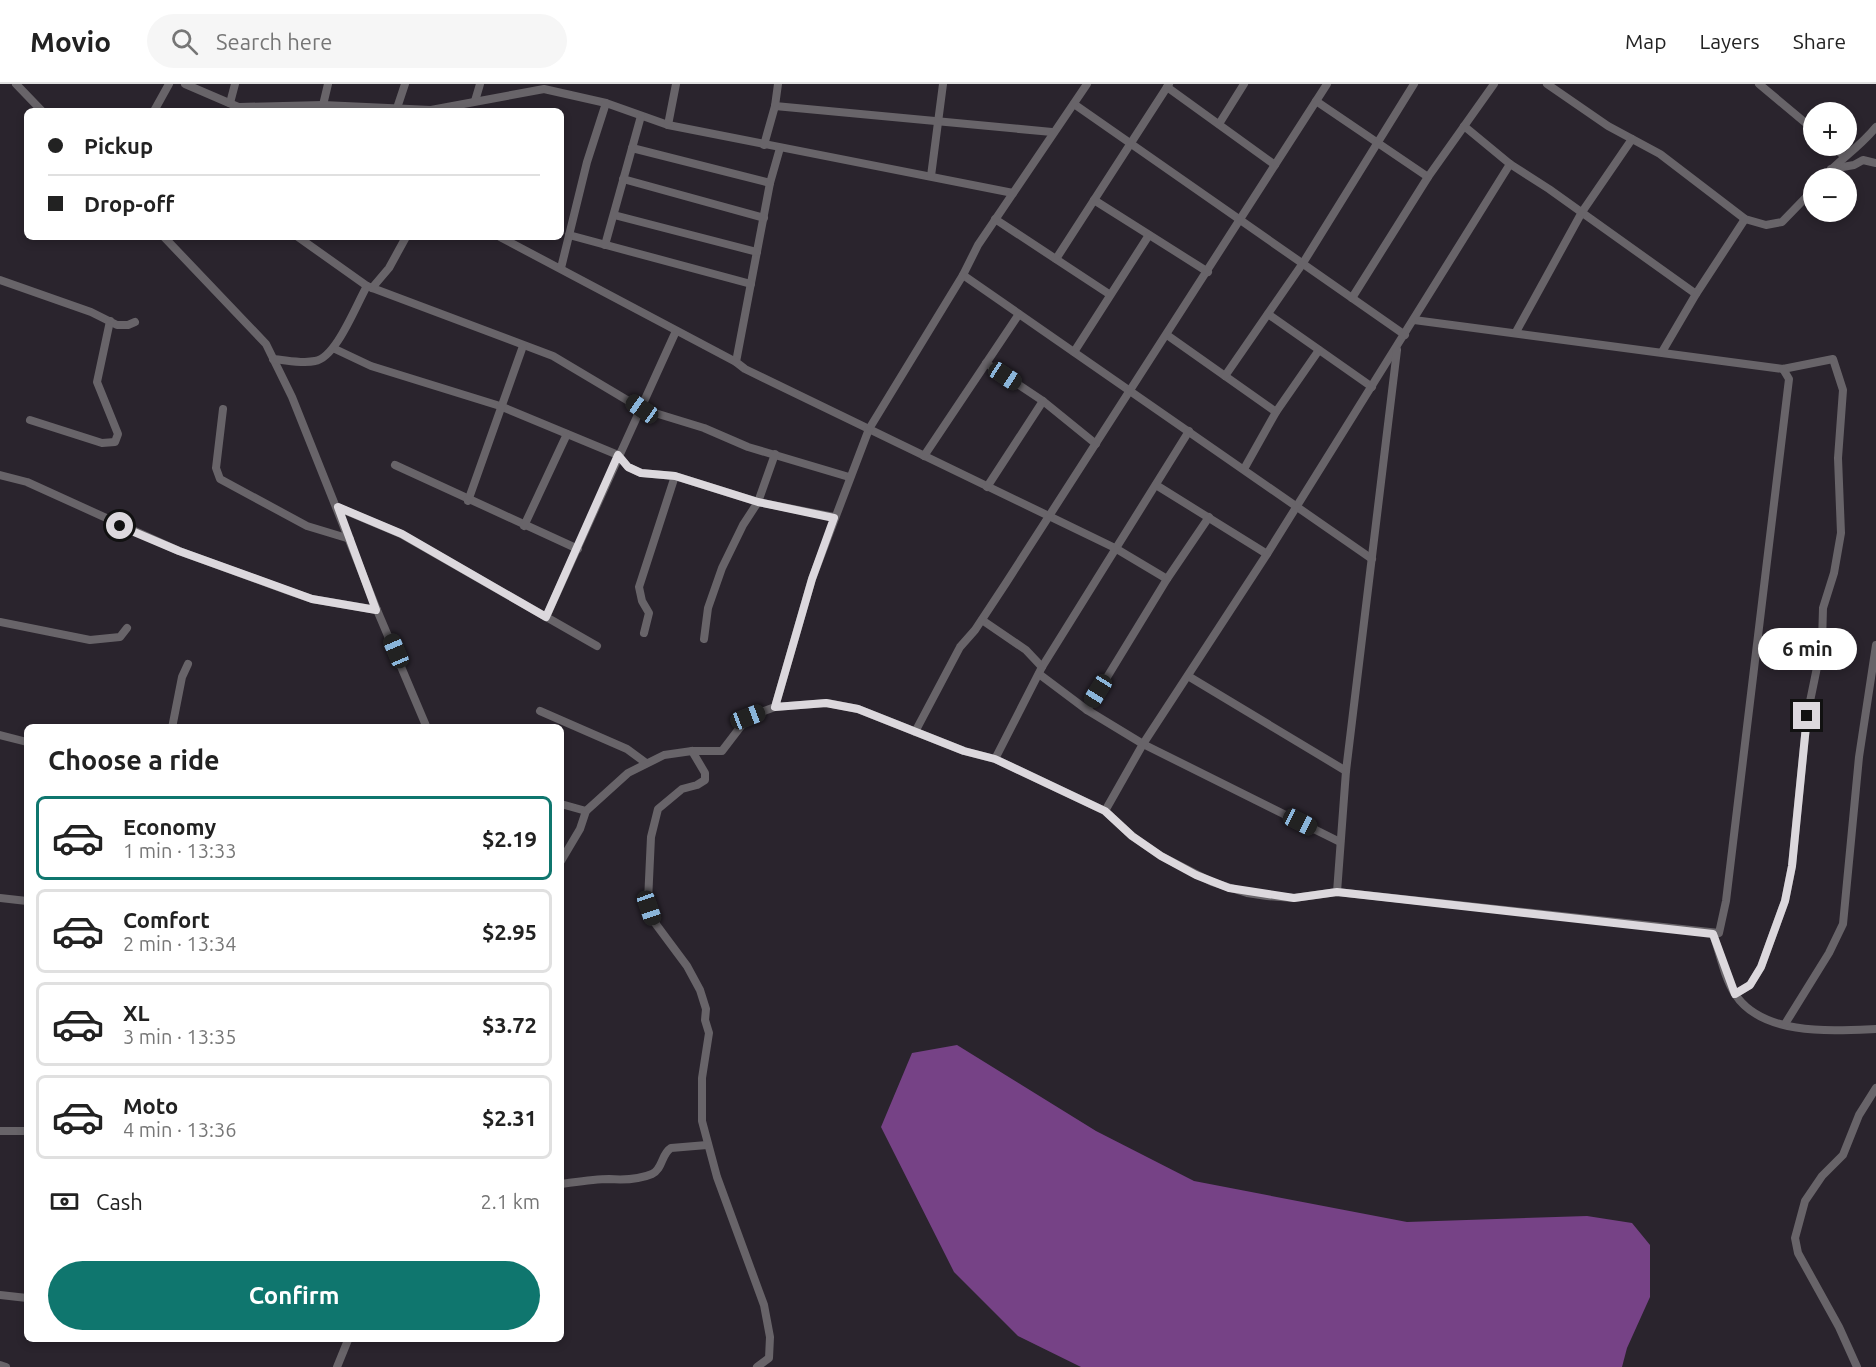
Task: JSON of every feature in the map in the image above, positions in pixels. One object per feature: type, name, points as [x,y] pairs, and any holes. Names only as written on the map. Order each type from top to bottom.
[{"type":"street","points":[[16,84],[39,108]]},
{"type":"street","points":[[156,108],[169,84]]},
{"type":"street","points":[[185,84],[242,108]]},
{"type":"street","points":[[230,103],[235,84]]},
{"type":"street","points":[[323,105],[328,84]]},
{"type":"street","points":[[264,108],[323,105],[397,108],[405,84]]},
{"type":"street","points":[[475,101],[480,84]]},
{"type":"street","points":[[668,125],[676,84]]},
{"type":"street","points":[[764,145],[775,106],[778,84]]},
{"type":"street","points":[[931,176],[943,84]]},
{"type":"street","points":[[775,707],[812,579],[869,429],[995,219],[1052,132],[1087,84]]},
{"type":"street","points":[[1219,124],[1244,84]]},
{"type":"street","points":[[915,732],[960,646],[982,620],[1242,220],[1327,84]]},
{"type":"street","points":[[1225,376],[1303,263],[1414,84]]},
{"type":"street","points":[[1352,298],[1428,177],[1494,84]]},
{"type":"street","points":[[1547,84],[1632,140],[1660,154],[1745,219],[1766,225],[1782,222],[1803,200]]},
{"type":"street","points":[[1759,84],[1803,121]]},
{"type":"street","points":[[1056,259],[1168,85],[1275,165]]},
{"type":"street","points":[[445,108],[545,87],[606,103],[668,125],[1013,193]]},
{"type":"street","points":[[1316,101],[1428,177]]},
{"type":"street","points":[[561,268],[606,103]]},
{"type":"street","points":[[1074,104],[1405,335]]},
{"type":"street","points":[[775,106],[1052,132]]},
{"type":"street","points":[[605,245],[641,116]]},
{"type":"street","points":[[1464,126],[1510,164],[1582,212],[1696,294]]},
{"type":"street","points":[[1876,127],[1858,149],[1863,159],[1876,163]]},
{"type":"street","points":[[1516,332],[1582,212],[1632,140]]},
{"type":"street","points":[[632,148],[770,183]]},
{"type":"street","points":[[736,362],[770,183],[780,148]]},
{"type":"street","points":[[1833,168],[1844,156]]},
{"type":"street","points":[[1840,168],[1854,165],[1863,159]]},
{"type":"street","points":[[1105,811],[1143,744],[1267,554],[1510,164]]},
{"type":"street","points":[[623,179],[764,218]]},
{"type":"street","points":[[1094,200],[1208,272]]},
{"type":"street","points":[[614,214],[757,252]]},
{"type":"street","points":[[995,219],[1109,294]]},
{"type":"street","points":[[1662,352],[1696,294],[1745,219]]},
{"type":"street","points":[[1074,352],[1149,234]]},
{"type":"street","points":[[569,236],[750,284]]},
{"type":"street","points":[[167,240],[266,344],[338,507],[376,610],[425,724]]},
{"type":"street","points":[[302,240],[370,287],[553,356],[642,409],[849,477]]},
{"type":"street","points":[[273,359],[314,362],[334,349],[370,287],[389,268],[404,240]]},
{"type":"street","points":[[506,240],[736,362],[745,369],[1115,548],[1167,579]]},
{"type":"street","points":[[963,274],[1372,559]]},
{"type":"street","points":[[0,280],[123,326],[135,322]]},
{"type":"street","points":[[924,456],[1019,314]]},
{"type":"street","points":[[1268,314],[1372,387]]},
{"type":"street","points":[[1414,320],[1783,369],[1833,359],[1843,390],[1838,458],[1841,533],[1836,565],[1823,608],[1822,643],[1807,716],[1792,866],[1785,901],[1761,967],[1750,985],[1735,994]]},
{"type":"street","points":[[30,420],[102,443],[115,442],[118,434],[97,382],[110,321]]},
{"type":"street","points":[[546,617],[676,331]]},
{"type":"street","points":[[1167,335],[1276,412]]},
{"type":"street","points":[[468,501],[523,346]]},
{"type":"street","points":[[1337,892],[1346,771],[1398,346]]},
{"type":"street","points":[[334,349],[371,366],[500,406],[618,455],[628,467],[641,473],[675,476],[758,502],[834,518]]},
{"type":"street","points":[[1244,469],[1276,412],[1319,350]]},
{"type":"street","points":[[986,363],[1043,401],[1096,444]]},
{"type":"street","points":[[564,856],[580,829],[586,811],[615,784],[646,763],[664,754],[722,751],[748,717],[775,707],[826,703],[882,717],[964,751],[995,759],[1105,811],[1132,836],[1170,861],[1229,888],[1294,898],[1337,892],[1713,934],[1722,930],[1755,676],[1789,379],[1783,369]]},
{"type":"street","points":[[987,487],[1043,401]]},
{"type":"street","points":[[223,409],[216,468],[220,479],[307,526],[350,539]]},
{"type":"street","points":[[995,759],[1041,670],[1189,431]]},
{"type":"street","points":[[524,526],[567,434]]},
{"type":"street","points":[[704,639],[708,608],[722,568],[758,502],[775,454]]},
{"type":"street","points":[[395,465],[468,501],[578,549]]},
{"type":"street","points":[[0,475],[27,482],[179,551],[286,590],[312,599],[376,610]]},
{"type":"street","points":[[644,633],[649,613],[642,601],[639,587],[675,476]]},
{"type":"street","points":[[1156,484],[1267,554]]},
{"type":"street","points":[[338,507],[402,534],[597,646]]},
{"type":"street","points":[[1087,710],[1167,579],[1209,517]]},
{"type":"street","points":[[982,620],[1026,650],[1041,670],[1087,710],[1143,744],[1340,842]]},
{"type":"street","points":[[0,622],[90,640],[120,637],[128,628]]},
{"type":"street","points":[[1785,1024],[1829,953],[1843,924],[1859,757],[1876,645]]},
{"type":"street","points":[[173,724],[188,664]]},
{"type":"street","points":[[1188,676],[1346,771]]},
{"type":"street","points":[[540,711],[627,749],[646,763]]},
{"type":"street","points":[[0,735],[24,741]]},
{"type":"street","points":[[692,751],[705,773],[705,780],[682,789],[658,809],[651,837],[652,856],[648,890],[655,923],[687,966],[700,990],[706,1009],[705,1020],[709,1033],[701,1093],[707,1144],[768,1321],[769,1358],[757,1367]]},
{"type":"street","points":[[564,805],[586,811]]},
{"type":"street","points":[[0,898],[24,901]]},
{"type":"street","points":[[1713,934],[1735,994],[1746,1008],[1759,1018],[1785,1024],[1845,1031],[1876,1029]]},
{"type":"street","points":[[1857,1367],[1839,1327],[1798,1253],[1795,1238],[1805,1201],[1822,1176],[1843,1155],[1859,1115],[1876,1088]]},
{"type":"street","points":[[0,1131],[24,1131]]},
{"type":"street","points":[[564,1184],[607,1179],[619,1181],[646,1176],[657,1171],[667,1151],[671,1148],[707,1144]]},
{"type":"street","points":[[0,1295],[24,1298]]},
{"type":"street","points":[[337,1367],[347,1342]]},
{"type":"street","points":[[0,1365],[6,1367]]},
{"type":"shaded area","points":[[957,1045],[1096,1131],[1194,1181],[1407,1222],[1587,1216],[1632,1223],[1650,1245],[1650,1297],[1627,1348],[1622,1367],[1081,1367],[1018,1336],[954,1272],[881,1127],[912,1053]]},
{"type":"route","points":[[120,526],[179,551],[312,599],[376,610],[338,507],[355,512],[402,534],[434,555],[546,617],[618,455],[628,467],[641,473],[675,476],[758,502],[834,518],[812,579],[775,707],[826,703],[858,709],[964,751],[995,759],[1105,811],[1132,836],[1179,867],[1212,882],[1247,893],[1294,898],[1318,897],[1337,892],[1713,934],[1735,994],[1750,985],[1761,967],[1785,901],[1792,866],[1807,716]]}]
